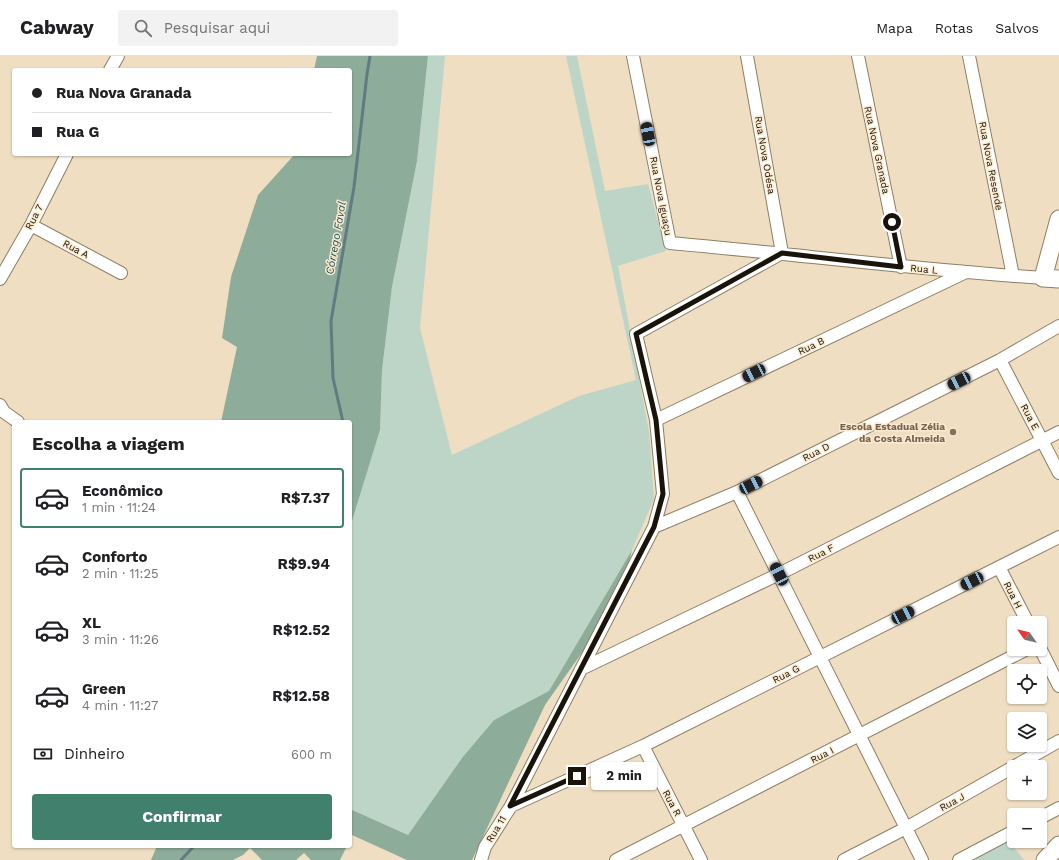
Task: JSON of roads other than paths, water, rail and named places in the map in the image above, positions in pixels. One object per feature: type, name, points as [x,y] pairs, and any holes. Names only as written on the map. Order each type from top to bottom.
[{"type":"street","points":[[111,68],[118,56]]},
{"type":"street","name":"Rua Nova Iguaçu","points":[[633,56],[670,243]]},
{"type":"street","name":"Rua Nova Odésa","points":[[747,56],[782,253]]},
{"type":"street","name":"Rua Nova Granada","points":[[858,56],[901,267]]},
{"type":"street","name":"Rua Nova Resende","points":[[969,56],[1014,276]]},
{"type":"street","name":"Rua 7","points":[[0,279],[31,224],[66,156]]},
{"type":"street","points":[[1051,278],[1059,219]]},
{"type":"street","name":"Rua A","points":[[31,224],[121,273]]},
{"type":"street","name":"Rua L","points":[[670,243],[782,253],[901,267],[1051,278]]},
{"type":"street","name":"Rua 11","points":[[481,860],[485,847],[510,806],[654,527],[663,494],[656,420],[636,334],[782,253]]},
{"type":"street","name":"Rua B","points":[[656,420],[965,272]]},
{"type":"street","name":"Rua D","points":[[654,527],[737,492],[1000,360],[1059,326]]},
{"type":"street","name":"Rua E","points":[[1000,360],[1059,473]]},
{"type":"street","points":[[0,404],[4,412],[15,420]]},
{"type":"street","name":"Rua F","points":[[581,669],[779,574],[1059,432]]},
{"type":"street","points":[[737,492],[861,735],[922,860]]},
{"type":"street","name":"Rua G","points":[[510,806],[643,746],[1059,537]]},
{"type":"street","name":"Rua H","points":[[999,567],[1024,616]]},
{"type":"street","name":"Rua I","points":[[616,860],[1013,656]]},
{"type":"street","points":[[1044,656],[1059,686]]},
{"type":"street","name":"Rua J","points":[[844,860],[906,828],[1059,741]]},
{"type":"street","name":"Rua R","points":[[643,746],[701,860]]},
{"type":"street","points":[[1047,814],[1059,808]]},
{"type":"street","points":[[959,860],[1007,835]]},
{"type":"street","points":[[1046,860],[1059,844]]},
{"type":"waterway","name":"Córrego Faval","points":[[343,420],[333,378],[331,321],[354,187],[370,56]]},
{"type":"waterway","name":"Córrego Faval","points":[[181,860],[192,848]]},
{"type":"place","name":"Escola Estadual Zélia da Costa Almeida","points":[[953,432]]}]
